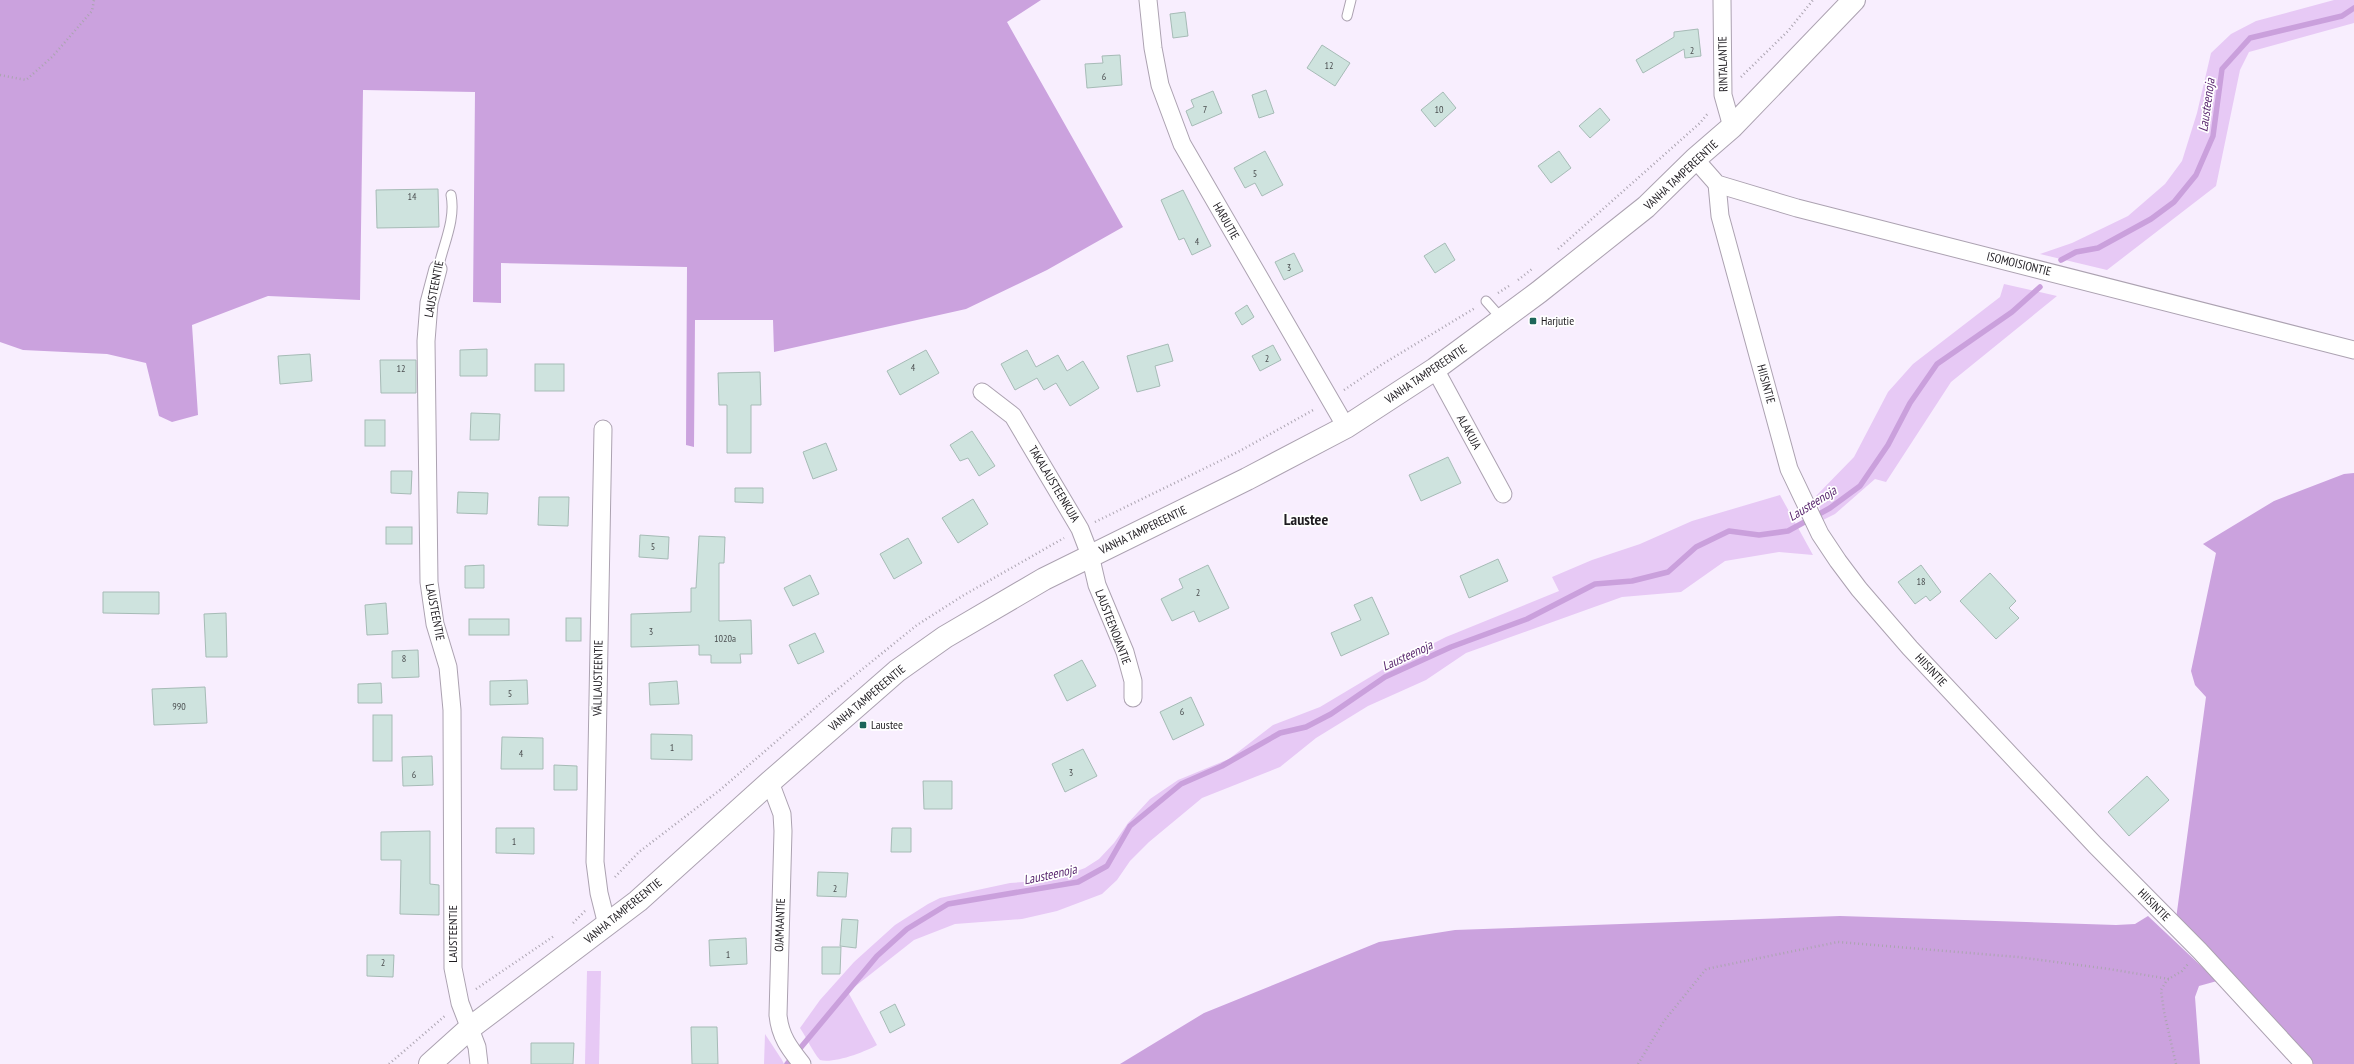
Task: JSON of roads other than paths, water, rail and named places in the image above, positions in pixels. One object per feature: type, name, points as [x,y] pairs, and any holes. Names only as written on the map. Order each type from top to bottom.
[{"type":"main road","name":"VANHA TAMPEREENTIE","points":[[430,1064],[470,1028],[607,925],[897,671],[945,637],[1044,579],[1090,555],[1247,479],[1346,427],[1435,369],[1502,320],[1646,207],[1732,127],[1854,0]]},
{"type":"street","name":"HARJUTIE","points":[[1148,0],[1152,48],[1160,85],[1182,144],[1346,427]]},
{"type":"street","name":"RINTALANTIE","points":[[1722,0],[1723,95],[1732,127]]},
{"type":"street","points":[[1695,160],[1717,184]]},
{"type":"street","name":"ISOMOISIONTIE","points":[[1717,184],[1797,208],[2354,350]]},
{"type":"street","name":"HIISINTIE","points":[[1717,184],[1720,216],[1789,469],[1818,528],[1859,589],[1910,648],[2094,845],[2200,951],[2304,1064]]},
{"type":"street","name":"LAUSTEENTIE","points":[[438,268],[429,303],[426,341],[428,582],[435,624],[448,667],[452,710],[452,968],[460,1003],[477,1047],[479,1064]]},
{"type":"street","name":"ALAKUJA","points":[[1435,369],[1503,494]]},
{"type":"street","name":"TAKALAUSTEENKUJA","points":[[982,392],[1013,416],[1080,529],[1090,555]]},
{"type":"street","name":"VÄLILAUSTEENTIE","points":[[603,429],[595,862],[599,893],[607,925]]},
{"type":"street","name":"LAUSTEENOJANTIE","points":[[1090,555],[1097,585],[1125,652],[1133,681],[1133,698]]},
{"type":"street","name":"OJAMAANTIE","points":[[770,782],[780,810],[783,831],[778,1015],[779,1030],[786,1043],[802,1064]]},
{"type":"lane","points":[[1347,16],[1351,0]]},
{"type":"lane","name":"LAUSTEENTIE","points":[[438,268],[451,219],[453,206],[451,195]]},
{"type":"lane","points":[[1486,301],[1502,320]]},
{"type":"waterway","name":"Lausteenoja","points":[[2061,260],[2076,252],[2098,248],[2151,219],[2174,202],[2196,175],[2213,136],[2222,69],[2250,38],[2342,16],[2354,8]]},
{"type":"waterway","name":"Lausteenoja","points":[[787,1064],[877,956],[907,929],[948,904],[1078,882],[1107,866],[1130,826],[1181,784],[1222,766],[1280,733],[1306,727],[1331,714],[1385,677],[1451,647],[1527,619],[1595,584],[1632,581],[1668,572],[1696,547],[1729,531],[1759,535],[1788,531],[1830,508],[1860,486],[1888,445],[1910,403],[1937,364],[2012,312],[2040,287]]},
{"type":"place","name":"Harjutie","points":[[1533,321]]},
{"type":"place","name":"Laustee","points":[[863,725]]},
{"type":"district","name":"Laustee","points":[[1306,519]]}]
